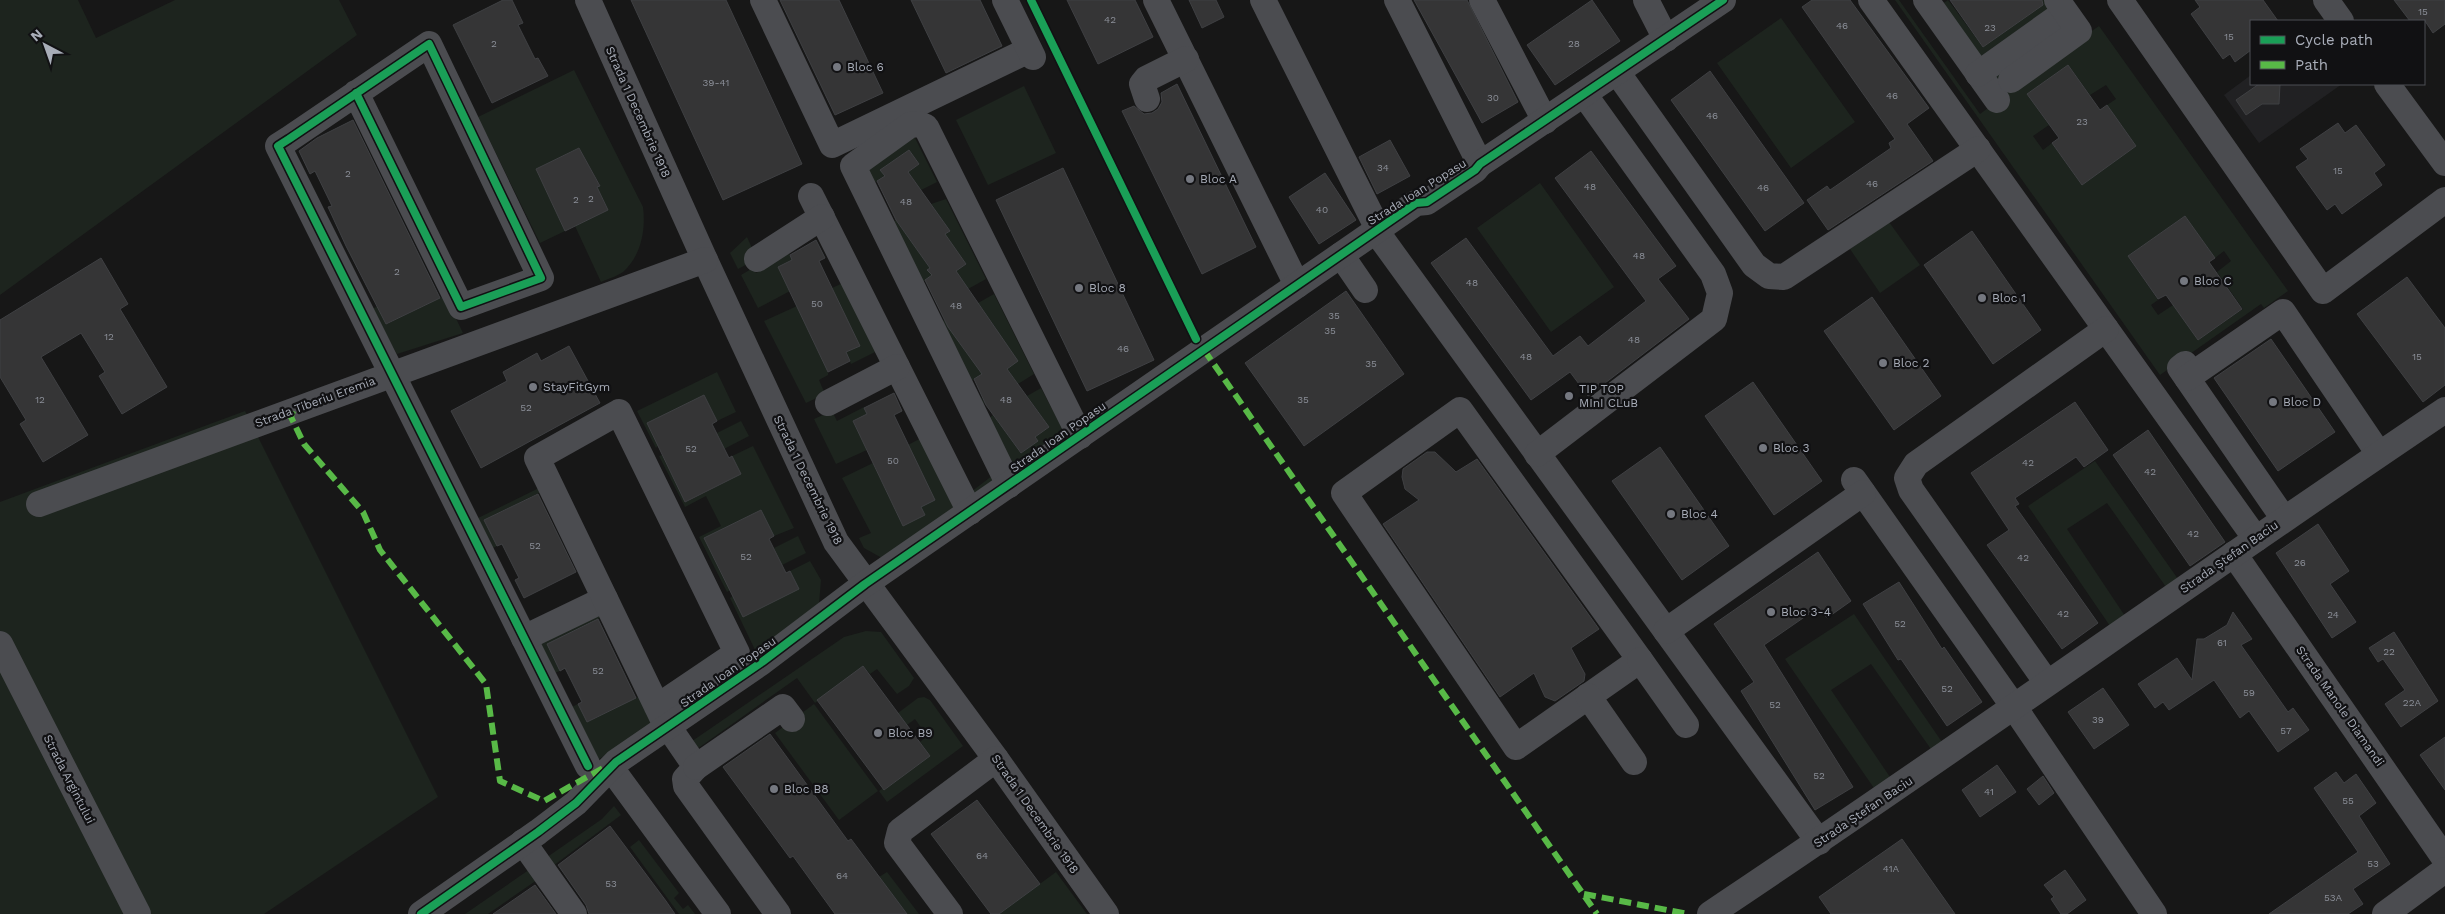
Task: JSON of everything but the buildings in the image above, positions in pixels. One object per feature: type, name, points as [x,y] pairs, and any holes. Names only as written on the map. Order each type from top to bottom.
[{"type":"street","name":"Strada 1 Decembrie 1918","points":[[588,0],[705,260],[836,542],[865,584],[996,759],[1106,914]]},
{"type":"street","points":[[764,0],[832,145],[853,166],[1009,485]]},
{"type":"street","points":[[832,145],[1031,54],[1005,0]]},
{"type":"street","points":[[1156,0],[1297,285]]},
{"type":"street","points":[[1263,0],[1377,230],[1818,842]]},
{"type":"street","points":[[1397,0],[1480,164]]},
{"type":"street","points":[[1482,0],[1545,121]]},
{"type":"street","points":[[1646,0],[1666,39]]},
{"type":"street","name":"Strada Ioan Popasu","points":[[434,910],[576,803],[600,767],[616,762],[663,718],[762,662],[865,584],[1416,203],[1427,202],[1475,170],[1480,164],[1723,0]]},
{"type":"street","points":[[1871,0],[2256,539]]},
{"type":"street","points":[[1926,0],[1978,74],[2004,90],[2079,31],[2061,6],[1978,74]]},
{"type":"street","points":[[2120,0],[2323,291],[2445,200]]},
{"type":"street","points":[[2326,0],[2340,20]]},
{"type":"street","points":[[356,93],[461,306],[541,278],[429,44],[356,93],[278,146],[524,638],[600,767],[718,914]]},
{"type":"street","points":[[1148,99],[1142,84],[1146,79],[1186,59]]},
{"type":"street","points":[[1617,72],[1754,265],[1769,276],[1784,277],[1978,149]]},
{"type":"street","points":[[2388,85],[2445,163]]},
{"type":"street","points":[[1507,484],[1714,319],[1720,292],[1713,274],[1584,94]]},
{"type":"street","points":[[853,166],[910,125],[919,124],[926,127],[1080,436]]},
{"type":"street","points":[[757,258],[817,206],[970,512]]},
{"type":"street","points":[[1341,255],[1365,290]]},
{"type":"street","name":"Strada Tiberiu Eremia","points":[[39,504],[705,260]]},
{"type":"street","points":[[502,291],[519,328]]},
{"type":"street","points":[[2187,378],[2283,312],[2379,454]]},
{"type":"street","points":[[2257,314],[2180,368],[2284,519]]},
{"type":"street","points":[[2047,683],[1911,490],[1907,478],[1916,464],[2106,329]]},
{"type":"street","points":[[828,403],[897,367]]},
{"type":"street","points":[[1640,660],[1516,747],[1344,493],[1460,410],[1507,484],[1640,660],[1686,725]]},
{"type":"street","name":"Strada Ștefan Baciu","points":[[1710,914],[1818,842],[2284,519],[2445,410]]},
{"type":"street","points":[[663,718],[737,653],[618,412],[550,440],[537,458],[663,718],[696,767]]},
{"type":"street","points":[[1666,631],[1858,486],[2014,707],[2154,914]]},
{"type":"street","name":"Strada Manole Diamandi","points":[[2234,554],[2445,858]]},
{"type":"street","points":[[524,638],[605,599]]},
{"type":"street","name":"Strada Argintului","points":[[0,644],[138,914]]},
{"type":"street","points":[[1588,696],[1634,762]]},
{"type":"street","points":[[778,914],[686,786],[685,779],[696,767],[783,707],[792,719]]},
{"type":"street","points":[[950,914],[897,843],[897,838],[900,831],[996,759]]},
{"type":"street","points":[[523,842],[580,912]]},
{"type":"street","points":[[2385,914],[2445,870]]},
{"type":"shaded area","points":[[0,0],[78,0],[96,38],[175,0],[339,0],[357,35],[0,295]]},
{"type":"shaded area","points":[[1895,0],[1899,0],[1980,114],[1992,105],[1992,79],[1999,73],[2076,42],[2099,26],[2288,291],[2264,308],[2261,304],[2160,375]],"holes":[[[2068,65],[2090,95],[2106,85],[2116,99],[2107,105],[2136,146],[2082,185],[2052,143],[2043,150],[2033,136],[2049,125],[2027,94]],[[2185,216],[2215,258],[2224,251],[2231,261],[2217,272],[2243,309],[2198,340],[2173,305],[2158,315],[2151,305],[2158,300],[2128,256]]]},
{"type":"shaded area","points":[[1948,0],[1983,47],[2039,8],[2034,0],[2046,0],[2051,7],[1977,59],[1939,6]]},
{"type":"shaded area","points":[[1781,18],[1855,122],[1791,168],[1717,63]]},
{"type":"shaded area","points":[[574,70],[643,207],[643,233],[634,258],[623,272],[601,282],[575,226],[608,210],[597,187],[600,185],[579,148],[536,169],[565,231],[540,243],[478,117]]},
{"type":"shaded area","points":[[2250,76],[2250,85],[2341,85],[2259,143],[2224,95]]},
{"type":"shaded area","points":[[1024,86],[1056,153],[988,185],[956,120]]},
{"type":"shaded area","points":[[914,136],[937,182],[921,190],[908,172],[919,164],[909,150],[881,170],[885,176],[871,185],[861,170]]},
{"type":"shaded area","points":[[1540,183],[1614,287],[1551,332],[1477,228]]},
{"type":"shaded area","points":[[946,199],[986,279],[968,289],[956,271],[966,264],[956,250],[928,269],[932,275],[919,285],[888,225],[896,220],[922,256],[936,240],[950,231],[931,204]]},
{"type":"shaded area","points":[[1889,222],[1920,265],[1880,293],[1850,249]]},
{"type":"shaded area","points":[[747,237],[757,259],[738,269],[730,253]]},
{"type":"shaded area","points":[[789,253],[792,260],[778,267],[790,291],[758,308],[741,275],[753,268],[756,273]]},
{"type":"shaded area","points":[[432,269],[463,333],[397,354],[372,309],[378,306],[387,324],[442,297]]},
{"type":"shaded area","points":[[847,281],[885,371],[875,352],[851,364],[846,352],[859,346],[832,288]]},
{"type":"shaded area","points":[[994,294],[1034,374],[1018,384],[1007,369],[983,373],[970,382],[985,403],[978,408],[937,325],[944,320],[969,356],[983,340],[997,330],[978,303]]},
{"type":"shaded area","points":[[797,306],[828,372],[828,375],[819,380],[825,394],[806,403],[764,321]]},
{"type":"shaded area","points":[[717,372],[736,412],[717,421],[704,395],[656,448],[637,411]]},
{"type":"shaded area","points":[[1041,388],[1061,426],[1074,424],[882,558],[864,548],[859,538],[871,533],[842,478],[873,463],[903,526],[925,515],[921,507],[908,445],[923,437],[963,498],[1005,466],[985,421],[993,415],[1021,453],[1037,441],[1035,437],[1049,427],[1027,396]]},
{"type":"shaded area","points":[[864,407],[867,414],[853,421],[867,450],[836,464],[814,419],[832,411],[837,421]]},
{"type":"shaded area","points":[[245,411],[438,797],[264,914],[0,914],[0,502]]},
{"type":"shaded area","points":[[741,421],[749,436],[724,449],[717,433]]},
{"type":"shaded area","points":[[753,446],[794,528],[774,536],[761,510],[705,538],[730,590],[727,592],[699,537],[721,526],[706,496],[685,507],[659,456],[662,455],[686,502],[741,474],[732,456]]},
{"type":"shaded area","points":[[2095,461],[2178,579],[2166,587],[2107,503],[2067,529],[2125,616],[2110,626],[2028,506]]},
{"type":"shaded area","points":[[541,487],[541,492],[484,520],[497,546],[491,549],[476,519]]},
{"type":"shaded area","points":[[798,536],[806,553],[782,565],[774,548]]},
{"type":"shaded area","points":[[810,561],[821,580],[819,604],[758,656],[730,598],[733,596],[743,617],[798,589],[790,571]]},
{"type":"shaded area","points":[[604,611],[604,616],[547,644],[560,671],[552,674],[538,644]]},
{"type":"shaded area","points":[[1854,614],[1944,745],[1933,752],[1871,664],[1831,690],[1892,780],[1876,791],[1785,659]]},
{"type":"shaded area","points":[[866,631],[881,632],[914,678],[909,686],[897,694],[877,669],[870,674],[863,666],[815,703],[797,678],[690,754],[682,748],[844,637]]},
{"type":"shaded area","points":[[642,695],[653,725],[596,761],[570,708],[578,704],[587,722]]},
{"type":"shaded area","points":[[924,697],[930,700],[963,746],[887,802],[879,791],[883,788],[884,790],[930,756],[920,742],[927,736],[915,719],[907,725],[898,713],[918,698]]},
{"type":"shaded area","points":[[814,704],[878,791],[839,820],[775,733]]},
{"type":"shaded area","points":[[614,806],[621,815],[553,866],[543,860],[602,819]]},
{"type":"shaded area","points":[[639,840],[679,893],[674,898],[683,909],[688,905],[695,914],[679,914],[630,847]]},
{"type":"shaded area","points":[[533,867],[537,880],[488,914],[465,914]]},
{"type":"shaded area","points":[[887,872],[919,914],[907,914],[879,877]]},
{"type":"shaded area","points":[[1056,872],[1087,914],[999,914]]},
{"type":"marked path","points":[[1204,350],[1597,914]]},
{"type":"marked path","points":[[293,411],[291,417],[304,444],[363,512],[380,550],[486,684],[500,781],[544,801],[605,767]]},
{"type":"marked path","points":[[1584,894],[1688,914]]},
{"type":"cycle path","points":[[1031,0],[1196,339]]},
{"type":"cycle path","points":[[421,914],[576,803],[616,762],[762,662],[865,584],[1416,203],[1427,202],[1475,170],[1480,164],[1723,0]]},
{"type":"cycle path","points":[[356,93],[461,307],[541,278],[429,44],[289,139],[278,146],[588,766]]},
{"type":"place","name":"Bloc 6","points":[[837,67]]},
{"type":"place","name":"Bloc A","points":[[1190,179]]},
{"type":"place","name":"Bloc C","points":[[2184,281]]},
{"type":"place","name":"Bloc 8","points":[[1079,288]]},
{"type":"place","name":"Bloc 1","points":[[1982,298]]},
{"type":"place","name":"Bloc 2","points":[[1883,363]]},
{"type":"place","name":"StayFitGym","points":[[533,387]]},
{"type":"place","name":"TIP TOP MInI CLuB","points":[[1569,396]]},
{"type":"place","name":"Bloc D","points":[[2273,402]]},
{"type":"place","name":"Bloc 3","points":[[1763,448]]},
{"type":"place","name":"Bloc 4","points":[[1671,514]]},
{"type":"place","name":"Bloc 3-4","points":[[1771,612]]},
{"type":"place","name":"Bloc B9","points":[[878,733]]},
{"type":"place","name":"Bloc B8","points":[[774,789]]}]
